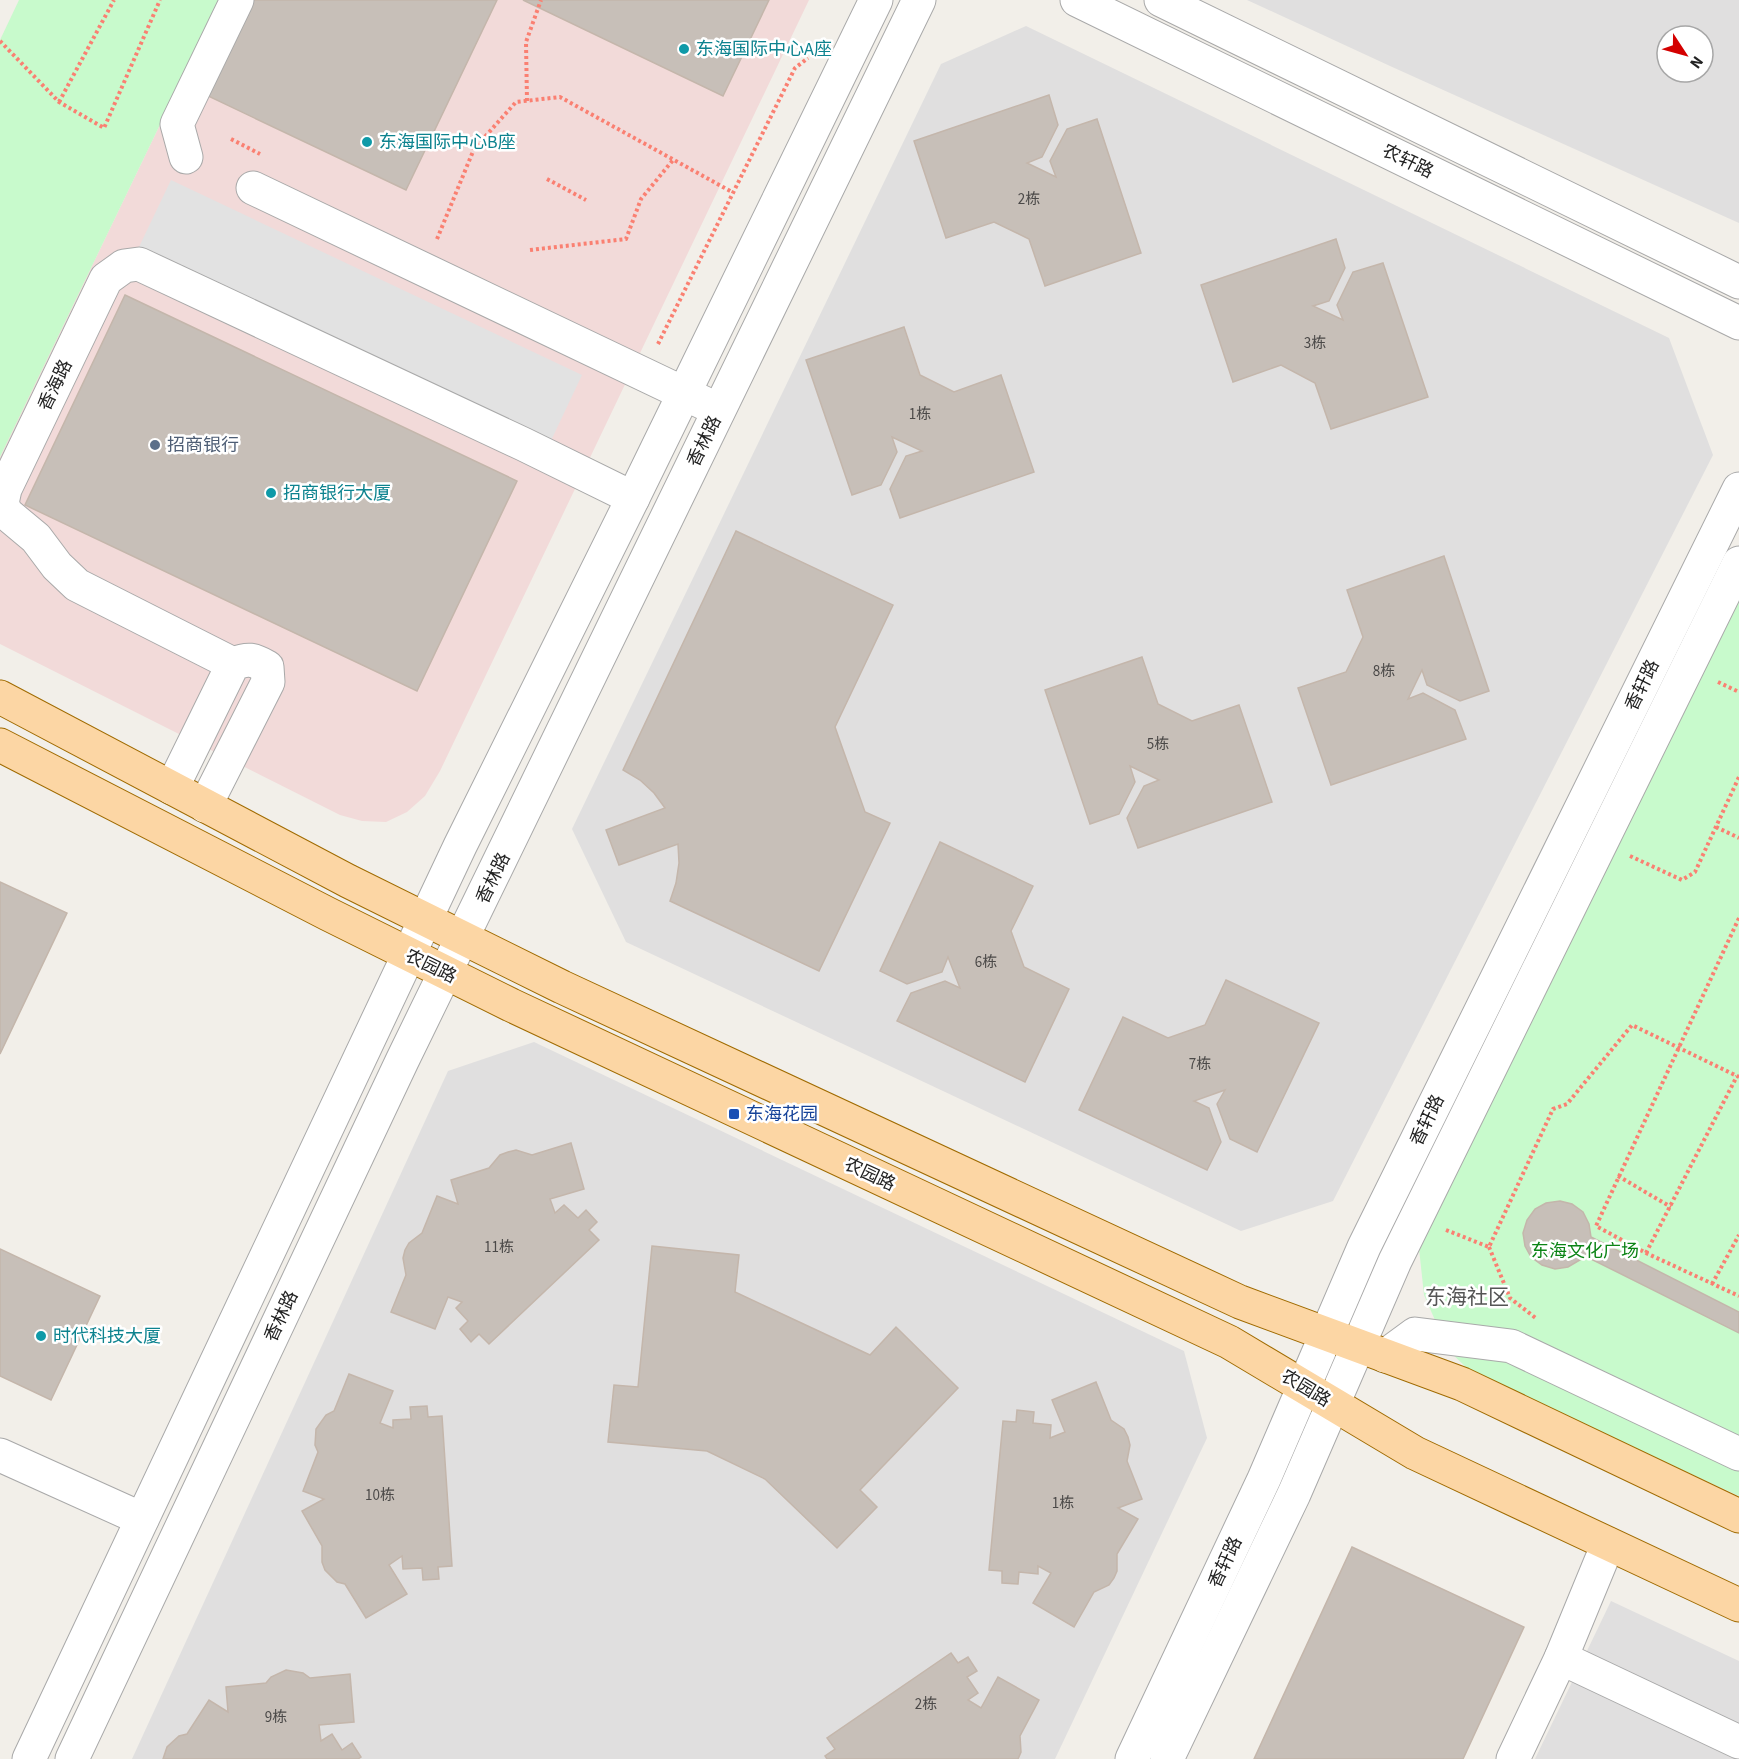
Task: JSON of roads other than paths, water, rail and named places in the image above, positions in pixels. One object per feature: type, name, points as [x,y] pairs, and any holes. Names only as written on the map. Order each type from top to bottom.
[{"type":"main road","points":[[0,698],[425,920],[562,987],[1240,1302],[1462,1384],[1739,1516]]},
{"type":"main road","name":"农园路","points":[[0,745],[408,955],[554,1026],[1229,1342],[1415,1453],[1739,1605]]},
{"type":"main road","points":[[168,832],[172,788]]},
{"type":"main road","points":[[168,832],[205,806]]},
{"type":"street","points":[[186,157],[177,124],[237,0]]},
{"type":"street","points":[[29,1759],[408,955],[876,0]]},
{"type":"street","name":"香林路","points":[[72,1759],[446,973],[919,0]]},
{"type":"street","name":"农轩路","points":[[1077,0],[1739,323]]},
{"type":"street","name":"农轩路","points":[[1161,0],[1739,282]]},
{"type":"street","points":[[253,188],[718,410]]},
{"type":"street","name":"香海路","points":[[233,664],[77,585],[57,566],[36,538],[6,513],[2,503],[5,489],[106,279],[124,266],[139,264],[633,498]]},
{"type":"street","name":"香轩路","points":[[1132,1759],[1264,1479],[1364,1248],[1739,489]]},
{"type":"street","name":"香轩路","points":[[1167,1759],[1294,1494],[1333,1405],[1372,1351],[1395,1261],[1739,563]]},
{"type":"street","points":[[172,788],[233,664],[247,658],[260,662],[267,667],[268,682],[205,806]]},
{"type":"street","points":[[1372,1351],[1415,1334],[1511,1346],[1739,1454]]},
{"type":"street","points":[[0,1455],[142,1519]]},
{"type":"street","points":[[1513,1759],[1562,1658],[1608,1544]]},
{"type":"street","points":[[1562,1658],[1739,1742]]},
{"type":"place","name":"东海国际中心A座","points":[[684,49]]},
{"type":"place","name":"东海国际中心B座","points":[[367,142]]},
{"type":"place","name":"招商银行","points":[[155,445]]},
{"type":"place","name":"招商银行大厦","points":[[271,493]]},
{"type":"place","name":"东海花园","points":[[734,1114]]},
{"type":"place","name":"时代科技大厦","points":[[41,1336]]},
{"type":"district","name":"东海社区","points":[[1467,1297]]},
{"type":"park label","name":"东海文化广场","points":[[1585,1251]]}]
